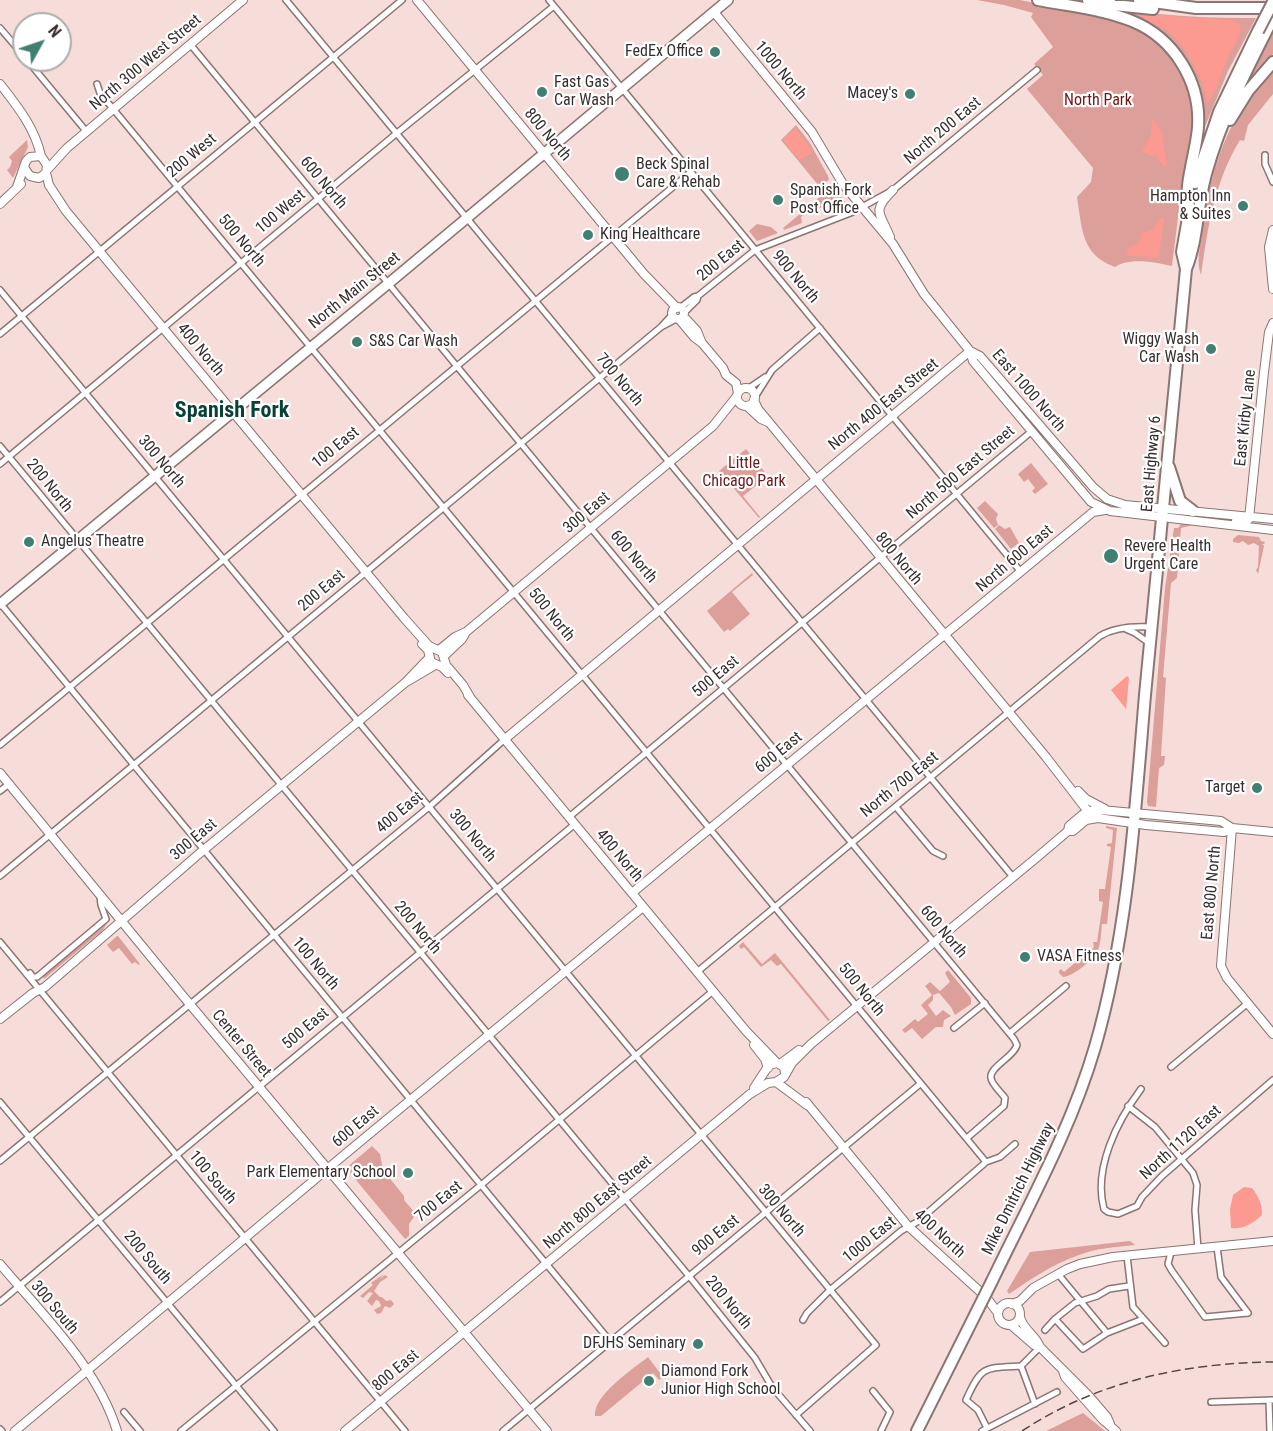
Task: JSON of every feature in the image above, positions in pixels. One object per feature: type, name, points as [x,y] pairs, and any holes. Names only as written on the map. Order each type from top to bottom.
[{"type":"highway","points":[[1038,0],[1130,20],[1153,33],[1178,56],[1193,86],[1198,115],[1197,137],[1186,199],[1189,212]]},
{"type":"highway","points":[[1088,0],[1114,5],[1181,11],[1196,8]]},
{"type":"highway","points":[[1139,0],[1196,8],[1273,8]]},
{"type":"highway","name":"East Highway 6","points":[[1134,818],[1186,269],[1192,252],[1199,207],[1212,154],[1228,109],[1273,2]]},
{"type":"highway","name":"East Highway 6","points":[[1186,269],[1182,252],[1189,212],[1198,172],[1212,128],[1228,90],[1262,31],[1273,18]]},
{"type":"highway","points":[[1212,154],[1244,97],[1273,62]]},
{"type":"highway","points":[[1167,461],[1180,501],[1193,511]]},
{"type":"highway","name":"Mike Dmitrich Highway","points":[[917,1431],[1047,1169],[1075,1106],[1102,1022],[1118,948],[1134,818]]},
{"type":"main road","name":"North Main Street","points":[[0,604],[728,0]]},
{"type":"street","name":"North 300 West Street","points":[[67,148],[243,0]]},
{"type":"street","name":"700 North","points":[[286,0],[1013,877]]},
{"type":"street","name":"200 West","points":[[0,334],[402,0]]},
{"type":"street","name":"800 North","points":[[417,0],[656,287],[658,295],[678,314],[694,337],[702,342],[726,375],[736,382],[738,395]]},
{"type":"street","name":"900 North","points":[[549,0],[1021,572]]},
{"type":"street","name":"100 West","points":[[0,464],[397,133],[554,6]]},
{"type":"street","name":"1000 North","points":[[714,12],[807,126],[843,184],[893,244]]},
{"type":"street","points":[[0,27],[12,42]]},
{"type":"street","name":"600 North","points":[[190,44],[1010,1033]]},
{"type":"street","name":"North 200 East","points":[[862,208],[894,190],[1038,70]]},
{"type":"street","points":[[37,72],[86,132]]},
{"type":"street","points":[[0,84],[33,131],[42,157],[47,163],[46,172]]},
{"type":"street","name":"500 North","points":[[97,84],[100,93],[113,109],[986,1162]]},
{"type":"street","points":[[17,187],[33,147],[33,131]]},
{"type":"street","points":[[28,158],[35,155],[42,157],[55,154],[67,148]]},
{"type":"street","points":[[0,204],[27,179],[36,178],[46,172],[67,148]]},
{"type":"street","points":[[1265,155],[1265,164],[1273,182]]},
{"type":"street","points":[[25,169],[28,175],[36,178]]},
{"type":"street","name":"400 North","points":[[46,172],[49,185],[66,211]]},
{"type":"street","name":"100 East","points":[[0,746],[691,172]]},
{"type":"street","name":"400 North","points":[[36,178],[164,328],[428,644],[433,653]]},
{"type":"street","points":[[894,190],[879,207],[881,220],[924,294],[970,351]]},
{"type":"street","name":"200 East","points":[[0,876],[755,250],[862,208]]},
{"type":"street","points":[[1273,230],[1269,247],[1273,289]]},
{"type":"street","name":"300 North","points":[[0,290],[876,1345],[796,1416]]},
{"type":"street","name":"East Kirby Lane","points":[[1249,516],[1264,372],[1269,332],[1273,323]]},
{"type":"street","points":[[766,376],[755,399],[745,405],[739,402],[738,395],[742,389],[748,388],[766,376],[820,328]]},
{"type":"street","name":"East 1000 North","points":[[970,351],[973,361],[1091,502],[1106,510],[1162,513]]},
{"type":"street","name":"East 1000 North","points":[[970,351],[980,356],[1093,487],[1107,499],[1162,513]]},
{"type":"street","name":"North 400 East Street","points":[[814,480],[970,351]]},
{"type":"street","name":"800 North","points":[[723,368],[730,371],[748,388]]},
{"type":"street","points":[[748,388],[754,392],[755,399]]},
{"type":"street","name":"300 East","points":[[0,1019],[55,979],[203,850],[406,682],[433,653],[466,632],[669,462],[725,414],[738,395]]},
{"type":"street","name":"800 North","points":[[755,399],[756,407],[814,480],[1007,712]]},
{"type":"street","points":[[1007,401],[1015,404],[1032,423],[1039,424]]},
{"type":"street","name":"800 North","points":[[745,405],[760,419],[768,422]]},
{"type":"street","name":"300 East","points":[[725,414],[745,405]]},
{"type":"street","points":[[1032,431],[1039,431],[1052,446],[1065,454]]},
{"type":"street","name":"North 500 East Street","points":[[879,558],[1032,431]]},
{"type":"street","name":"200 North","points":[[0,446],[689,1276],[746,1346],[772,1387],[810,1431]]},
{"type":"street","name":"400 East","points":[[0,1161],[429,807],[505,739],[814,480]]},
{"type":"street","name":"East 1000 North","points":[[1091,502],[1093,512]]},
{"type":"street","points":[[1093,512],[1106,510]]},
{"type":"street","points":[[1162,513],[1193,511],[1273,519]]},
{"type":"street","name":"North 600 East","points":[[945,636],[1093,512]]},
{"type":"street","points":[[1162,513],[1218,523],[1272,529]]},
{"type":"street","points":[[1218,523],[1225,520],[1246,522],[1249,516]]},
{"type":"street","name":"500 East","points":[[0,1302],[419,951],[498,888],[646,752],[879,558]]},
{"type":"street","name":"100 North","points":[[0,604],[610,1341]]},
{"type":"street","name":"North 700 East","points":[[697,972],[1100,636],[1112,629],[1151,627]]},
{"type":"street","points":[[1124,629],[1135,633],[1150,644]]},
{"type":"street","name":"300 East","points":[[406,682],[440,662],[466,632]]},
{"type":"street","name":"600 East","points":[[632,893],[945,636]]},
{"type":"street","points":[[433,653],[442,652],[440,662]]},
{"type":"street","points":[[433,653],[440,662]]},
{"type":"street","name":"400 North","points":[[440,662],[747,1031]]},
{"type":"street","points":[[1007,712],[1072,791],[1084,816]]},
{"type":"street","points":[[1053,767],[1064,774],[1083,796],[1107,811],[1134,818],[1224,832],[1232,828],[1273,832]]},
{"type":"street","name":"Center Street","points":[[0,773],[189,1004],[548,1431]]},
{"type":"street","points":[[0,791],[9,784]]},
{"type":"street","points":[[750,1094],[764,1085],[782,1079],[792,1063],[811,1044],[1068,831],[1073,831],[1084,816],[1083,796]]},
{"type":"street","points":[[896,807],[933,851],[943,856]]},
{"type":"street","points":[[1084,816],[1107,811]]},
{"type":"street","points":[[1084,816],[1134,818]]},
{"type":"street","name":"East 800 North","points":[[1232,828],[1220,961],[1227,978],[1248,1003]]},
{"type":"street","points":[[19,965],[33,977],[37,976],[106,919],[100,905],[99,895]]},
{"type":"street","name":"600 East","points":[[15,1431],[643,907]]},
{"type":"street","name":"100 South","points":[[0,942],[405,1431]]},
{"type":"street","points":[[967,1138],[999,1111],[1005,1103],[1005,1098],[994,1084],[991,1075],[1017,1048],[1016,1041],[1010,1033],[1066,986]]},
{"type":"street","name":"700 East","points":[[181,1431],[713,991]]},
{"type":"street","points":[[954,1028],[985,1003]]},
{"type":"street","points":[[1171,1067],[1248,1003],[1273,1034]]},
{"type":"street","points":[[747,1031],[784,1067],[785,1074],[807,1104]]},
{"type":"street","points":[[747,1031],[765,1059],[768,1078],[807,1104]]},
{"type":"street","points":[[750,1094],[767,1070],[811,1044]]},
{"type":"street","name":"North 1120 East","points":[[1128,1106],[1101,1170],[1101,1199],[1104,1209],[1118,1214],[1137,1206],[1142,1197],[1162,1176],[1273,1080]]},
{"type":"street","name":"900 East","points":[[503,1431],[920,1084]]},
{"type":"street","points":[[1140,1089],[1128,1106],[1155,1127],[1193,1173],[1197,1185],[1195,1210],[1198,1249]]},
{"type":"street","name":"North 800 East Street","points":[[463,1332],[750,1094]]},
{"type":"street","name":"200 South","points":[[0,1102],[274,1431]]},
{"type":"street","name":"400 North","points":[[807,1104],[908,1226],[986,1297]]},
{"type":"street","name":"1000 East","points":[[803,1320],[830,1290],[908,1226],[917,1222],[986,1162],[1000,1157],[1015,1144]]},
{"type":"street","points":[[998,1313],[1001,1307],[1023,1299],[1031,1290],[1080,1264],[1127,1256],[1273,1240]]},
{"type":"street","points":[[1171,1252],[1168,1264],[1204,1317],[1248,1313],[1221,1277],[1217,1247]]},
{"type":"street","points":[[1127,1256],[1132,1307],[1165,1343]]},
{"type":"street","name":"300 South","points":[[0,1264],[87,1369],[105,1400],[117,1431]]},
{"type":"street","points":[[1058,1274],[1107,1334]]},
{"type":"street","points":[[1045,1330],[1054,1319],[1080,1301],[1098,1296],[1109,1289],[1129,1286]]},
{"type":"street","points":[[1011,1325],[1038,1287]]},
{"type":"street","points":[[986,1297],[1017,1307],[1023,1327],[1038,1340],[1040,1347]]},
{"type":"street","points":[[986,1297],[1003,1323],[1011,1325],[1034,1345],[1040,1347],[1103,1420],[1116,1431]]},
{"type":"street","points":[[1054,1319],[1083,1349],[1107,1334],[1143,1319]]},
{"type":"street","name":"800 East","points":[[345,1431],[463,1332]]},
{"type":"street","points":[[1040,1347],[1020,1366],[989,1367],[982,1371],[966,1400],[978,1410],[985,1430],[1057,1392]]},
{"type":"street","points":[[1020,1366],[1035,1404]]},
{"type":"street","points":[[873,1391],[890,1412],[881,1431]]},
{"type":"street","points":[[1211,1402],[1271,1400],[1270,1431]]},
{"type":"street","points":[[124,1412],[140,1431]]},
{"type":"green space","name":"North Park","points":[[977,0],[1020,0],[1122,21],[1155,38],[1178,63],[1191,92],[1195,125],[1180,201],[1172,266],[1135,261],[1115,267],[1104,262],[1089,248],[1082,230],[1077,197],[1091,182],[1093,168],[1027,89],[1043,75],[1034,64],[1053,47],[1031,17],[1033,13]]},
{"type":"green space","points":[[1086,6],[1213,18],[1256,18],[1228,71],[1202,134],[1202,116],[1165,36]]},
{"type":"green space","points":[[1273,27],[1273,54],[1242,91]]},
{"type":"green space","points":[[1273,70],[1273,94],[1248,125],[1244,141],[1240,140],[1231,156],[1218,189],[1201,275],[1199,250],[1212,181],[1223,145],[1239,113]]},
{"type":"green space","points":[[796,125],[810,143],[828,176],[829,180],[819,186],[781,140]]},
{"type":"green space","points":[[27,140],[28,147],[13,178],[7,170],[12,161],[9,157]]},
{"type":"green space","points":[[832,186],[847,204],[838,209],[847,208],[837,212],[831,204],[808,212],[801,217],[802,223],[784,230],[783,228],[806,209],[808,211],[807,208]]},
{"type":"green space","points":[[757,224],[771,227],[778,233],[757,241],[749,231]]},
{"type":"green space","name":"Little Chicago Park","points":[[746,449],[768,476],[743,496],[759,518],[719,471]]},
{"type":"green space","points":[[1031,463],[1048,484],[1035,494],[1032,491],[1035,488],[1028,479],[1024,482],[1018,474]]},
{"type":"green space","points":[[985,501],[998,514],[996,519],[998,525],[994,528],[977,508]]},
{"type":"green space","points":[[1181,524],[1193,525],[1181,528],[1177,578],[1171,583],[1163,677],[1166,678],[1161,756],[1165,756],[1164,765],[1159,768],[1156,807],[1148,806],[1147,802],[1165,588],[1174,528],[1178,528]]},
{"type":"green space","points":[[999,525],[1005,529],[1010,527],[1019,543],[1011,549],[995,529]]},
{"type":"green space","points":[[1238,535],[1259,537],[1265,542],[1262,544],[1264,546],[1258,574],[1256,570],[1259,546],[1254,543],[1248,545],[1243,541],[1233,542]]},
{"type":"green space","points":[[752,573],[753,575],[732,592],[750,614],[730,631],[728,629],[724,632],[707,611]]},
{"type":"green space","points":[[1106,826],[1117,828],[1107,924],[1102,924],[1096,954],[1071,975],[1063,977],[1059,971],[1061,969],[1064,972],[1094,947],[1093,942],[1097,942],[1103,902],[1099,901],[1099,889],[1105,889],[1111,847],[1107,844],[1112,843],[1113,830]]},
{"type":"green space","points":[[107,923],[103,930],[44,979],[43,976]]},
{"type":"green space","points":[[117,936],[139,965],[135,962],[132,964],[119,948],[113,952],[107,945]]},
{"type":"green space","points":[[743,942],[762,964],[775,953],[830,1020],[828,1021],[781,964],[777,966],[771,960],[761,967],[744,947],[741,949],[739,946]]},
{"type":"green space","points":[[948,970],[971,998],[971,1004],[955,1015],[939,993],[933,995],[933,1000],[928,1005],[936,1016],[943,1010],[951,1016],[944,1020],[943,1027],[936,1027],[922,1039],[912,1028],[905,1033],[902,1030],[915,1019],[918,1022],[928,1014],[921,1005],[932,995],[925,986],[930,982],[940,991],[950,982],[945,973]]},
{"type":"green space","points":[[372,1146],[380,1154],[383,1170],[416,1214],[409,1224],[409,1236],[405,1239],[346,1168]]},
{"type":"green space","points":[[1130,1241],[1135,1245],[1099,1249],[1069,1259],[1043,1272],[1009,1294],[1007,1291],[1030,1252]]},
{"type":"green space","points":[[384,1274],[379,1280],[385,1275],[388,1277],[380,1282],[374,1291],[386,1301],[391,1300],[394,1304],[390,1308],[385,1306],[381,1313],[377,1314],[374,1310],[381,1306],[379,1301],[376,1300],[372,1306],[367,1301],[373,1293],[369,1292],[363,1298],[360,1296],[373,1285],[371,1283]]},
{"type":"green space","points":[[648,1357],[663,1377],[659,1380],[653,1373],[601,1416],[595,1416],[596,1408],[607,1391]]},
{"type":"green space","points":[[1083,1413],[1105,1431],[1046,1431]]},
{"type":"shaded area","points":[[1126,13],[1231,20],[1238,23],[1241,29],[1239,37],[1207,104],[1202,81],[1185,50],[1175,38],[1164,28]]},
{"type":"shaded area","points":[[1152,117],[1162,132],[1167,166],[1164,167],[1156,156],[1149,156],[1142,151],[1151,136]]},
{"type":"shaded area","points":[[795,128],[811,149],[811,154],[799,160],[783,140]]},
{"type":"shaded area","points":[[1164,218],[1160,262],[1157,258],[1126,255],[1127,249],[1139,242],[1141,233],[1153,230]]},
{"type":"shaded area","points":[[1127,676],[1129,678],[1126,709],[1111,690]]},
{"type":"shaded area","points":[[1244,1187],[1252,1188],[1257,1194],[1262,1215],[1248,1225],[1231,1228],[1230,1209],[1233,1195]]},
{"type":"railway","points":[[1022,1431],[1081,1399],[1143,1378],[1207,1366],[1273,1362]]},
{"type":"place","name":"FedEx Office","points":[[715,52]]},
{"type":"place","name":"Fast Gas Car Wash","points":[[542,92]]},
{"type":"place","name":"Macey's","points":[[910,94]]},
{"type":"place","name":"Beck Spinal Care & Rehab","points":[[622,174]]},
{"type":"place","name":"Spanish Fork Post Office","points":[[778,200]]},
{"type":"place","name":"Hampton Inn & Suites","points":[[1243,206]]},
{"type":"place","name":"King Healthcare","points":[[588,235]]},
{"type":"place","name":"S&S Car Wash","points":[[357,342]]},
{"type":"place","name":"Wiggy Wash Car Wash","points":[[1211,349]]},
{"type":"place","name":"Angelus Theatre","points":[[29,542]]},
{"type":"place","name":"Revere Health Urgent Care","points":[[1111,556]]},
{"type":"place","name":"Target","points":[[1257,788]]},
{"type":"place","name":"VASA Fitness","points":[[1025,957]]},
{"type":"place","name":"Park Elementary School","points":[[408,1173]]},
{"type":"place","name":"DFJHS Seminary","points":[[698,1344]]},
{"type":"place","name":"Diamond Fork Junior High School","points":[[649,1381]]},
{"type":"district","name":"Spanish Fork","points":[[232,411]]}]
